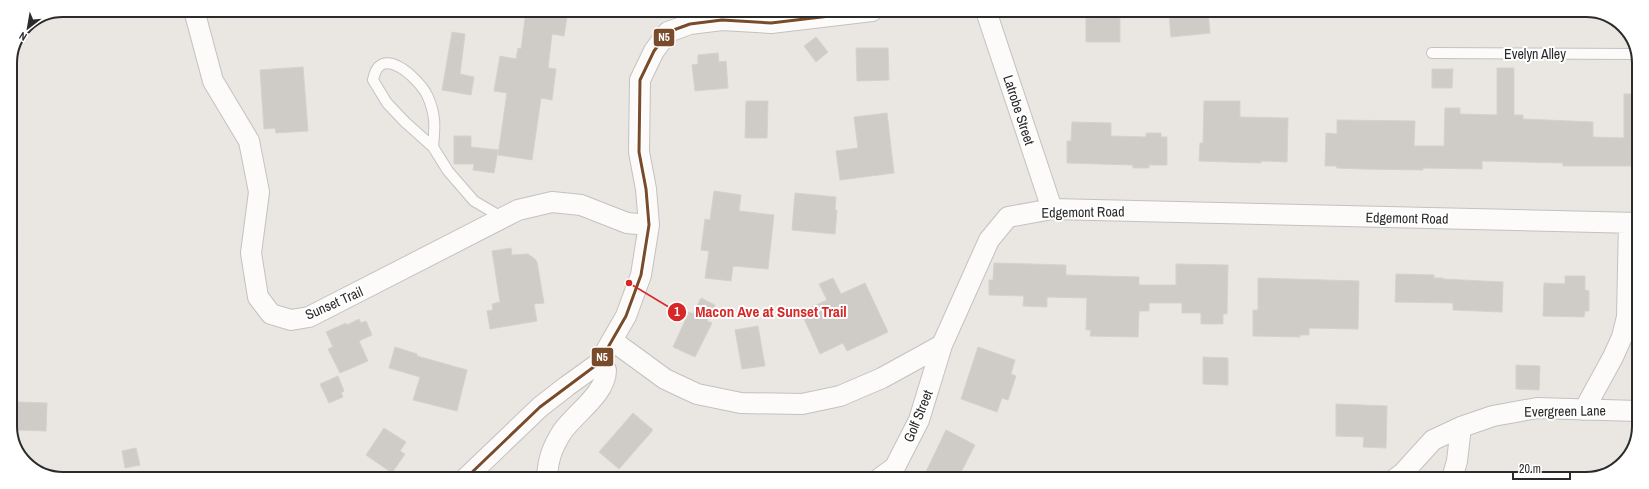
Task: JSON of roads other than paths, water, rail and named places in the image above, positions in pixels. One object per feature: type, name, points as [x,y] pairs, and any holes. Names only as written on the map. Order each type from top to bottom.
[{"type":"street","name":"Sunset Trail","points":[[196,17],[213,81],[249,141],[259,192],[251,253],[258,297],[271,314],[291,320],[309,317],[518,210],[552,202],[581,205],[627,223],[648,225]]},
{"type":"street","points":[[472,472],[540,407],[598,363],[613,341],[626,316],[641,275],[648,225],[646,188],[639,152],[640,80],[654,51],[668,32],[690,24],[722,20],[771,23],[822,17]]},
{"type":"street","name":"Latrobe Street","points":[[988,17],[1052,209]]},
{"type":"street","name":"Edgemont Road","points":[[942,345],[989,240],[1008,217],[1052,209],[1632,223]]},
{"type":"street","points":[[1584,410],[1613,358],[1622,337],[1627,317],[1632,250]]},
{"type":"street","points":[[613,341],[666,378],[697,394],[741,403],[802,404],[840,396],[882,378],[942,345]]},
{"type":"street","name":"Golf Street","points":[[888,472],[895,467],[919,420],[942,345]]},
{"type":"street","points":[[547,472],[551,451],[563,430],[585,408],[604,382],[606,370],[598,363]]},
{"type":"street","name":"Evergreen Lane","points":[[1403,472],[1433,440],[1461,427],[1493,416],[1537,408],[1632,411]]},
{"type":"street","points":[[1454,472],[1457,461],[1461,427]]},
{"type":"lane","name":"Evelyn Alley","points":[[1432,53],[1631,54]]},
{"type":"lane","points":[[433,147],[435,120],[427,95],[411,76],[396,64],[390,63],[381,65],[375,72],[373,80],[386,103],[433,147],[448,171],[474,201],[503,218]]},
{"type":"place","name":"Macon Ave at Sunset Trail","points":[[629,283]]}]
